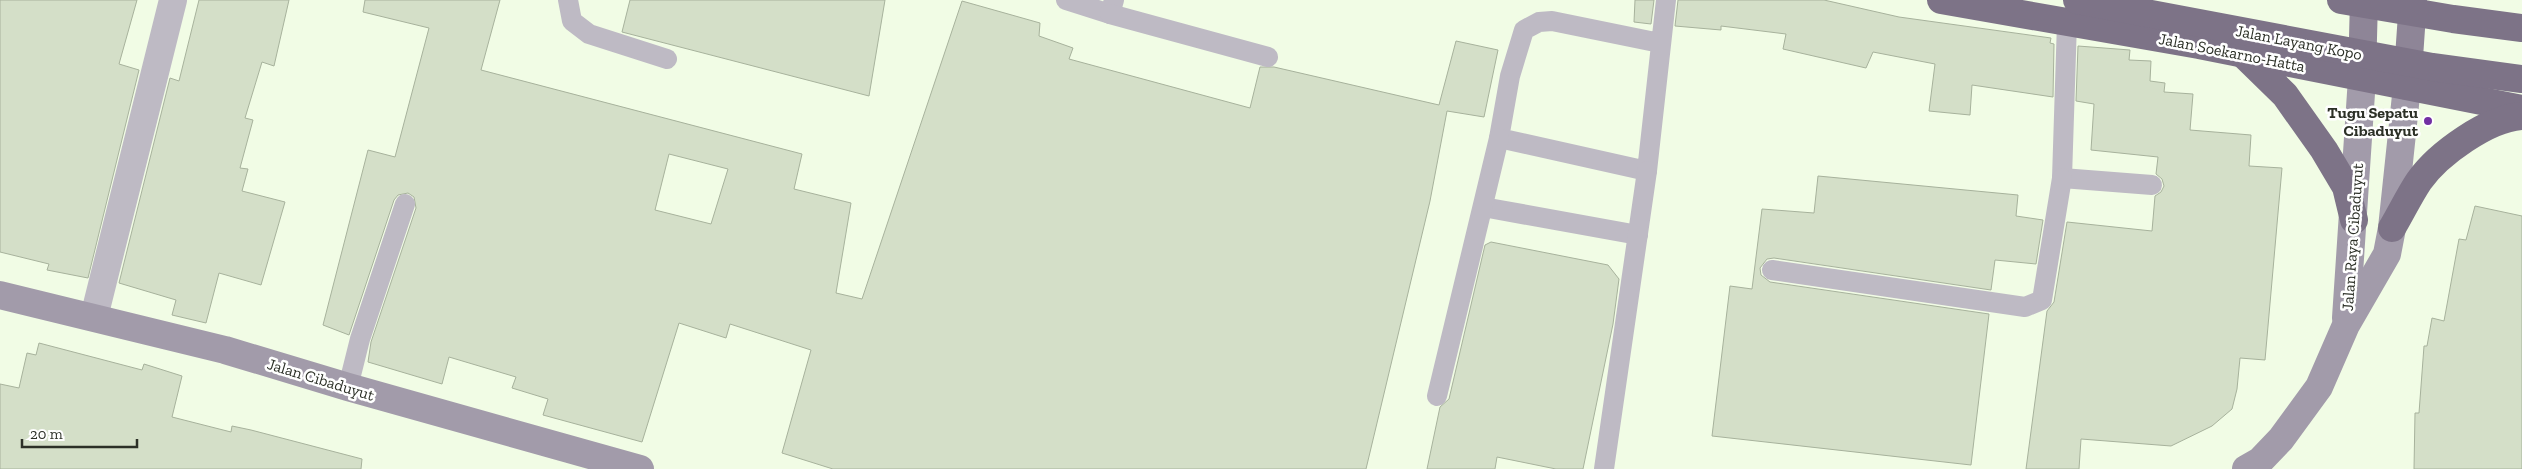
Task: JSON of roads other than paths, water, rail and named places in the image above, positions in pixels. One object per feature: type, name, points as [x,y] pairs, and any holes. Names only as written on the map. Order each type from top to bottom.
[{"type":"highway","name":"Jalan Soekarno-Hatta","points":[[1941,0],[2072,11],[2242,53],[2522,109]]},
{"type":"highway","points":[[2341,0],[2453,19],[2522,28]]},
{"type":"highway","name":"Jalan Layang Kopo","points":[[2072,11],[2432,67],[2522,79]]},
{"type":"highway","points":[[2242,53],[2285,95],[2324,150],[2346,187],[2354,220]]},
{"type":"highway","points":[[2392,228],[2419,181],[2444,156],[2491,124],[2522,116]]},
{"type":"main road","name":"Jalan Raya Cibaduyut","points":[[2346,325],[2362,78],[2364,0]]},
{"type":"main road","points":[[2407,86],[2413,0]]},
{"type":"main road","name":"Jalan Raya Cibaduyut","points":[[2255,466],[2281,439],[2319,387],[2346,325],[2387,254],[2392,228],[2407,86]]},
{"type":"main road","name":"Jalan Cibaduyut","points":[[0,295],[226,350],[348,388],[640,469]]},
{"type":"street","points":[[94,317],[173,0]]},
{"type":"lane","points":[[568,0],[572,21],[589,34],[668,58]]},
{"type":"lane","points":[[1066,0],[1112,7],[1268,57]]},
{"type":"lane","points":[[1604,469],[1647,171],[1666,0]]},
{"type":"lane","points":[[1772,270],[2025,307],[2042,300],[2062,178],[2072,11]]},
{"type":"lane","points":[[1437,396],[1499,138],[1510,76],[1524,30],[1539,22],[1552,21],[1660,43]]},
{"type":"lane","points":[[1499,138],[1647,171]]},
{"type":"lane","points":[[2062,178],[2152,185]]},
{"type":"lane","points":[[348,388],[360,339],[405,204]]},
{"type":"lane","points":[[1482,207],[1638,235]]},
{"type":"place","name":"Tugu Sepatu Cibaduyut","points":[[2428,121]]}]
